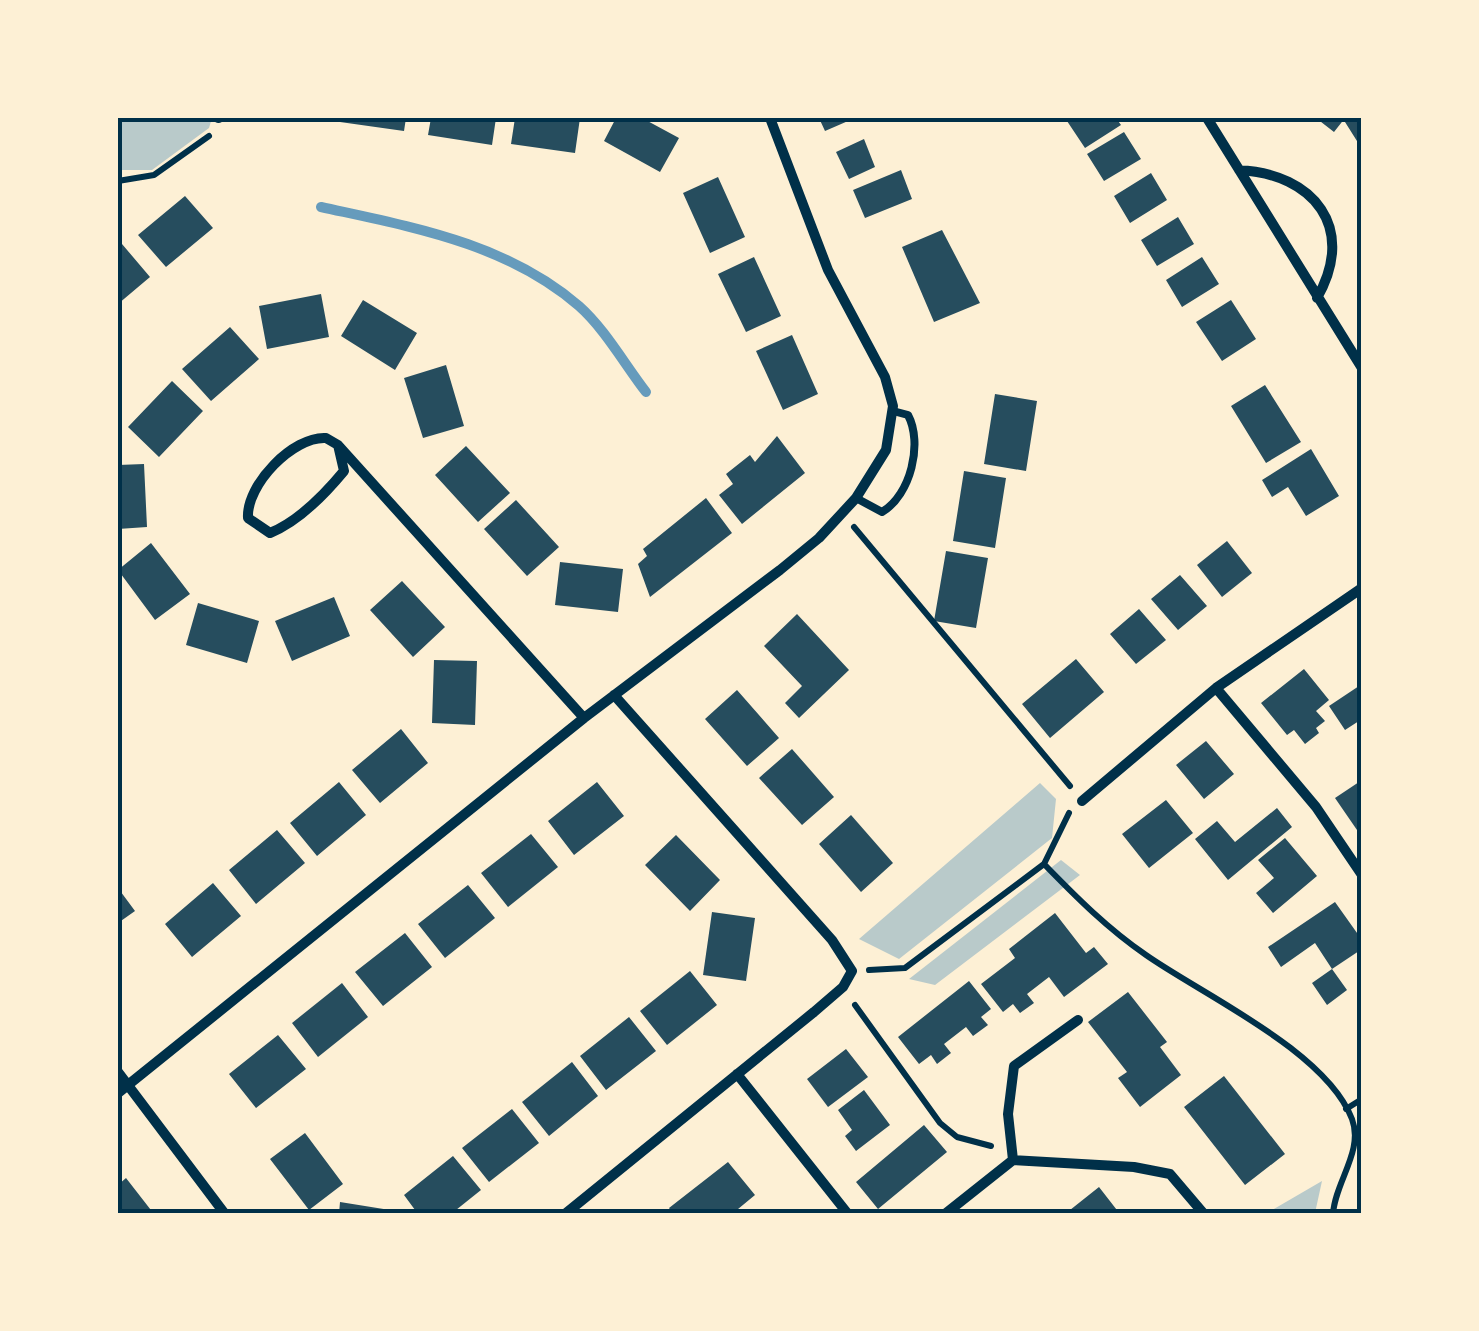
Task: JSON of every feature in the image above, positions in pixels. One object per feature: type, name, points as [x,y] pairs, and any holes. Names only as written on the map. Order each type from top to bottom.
[{"type":"street","points":[[118,1093],[584,718],[780,570],[844,514],[856,498],[886,450],[893,411],[885,377],[828,270],[770,118]]},
{"type":"street","points":[[1207,118],[1362,368]]},
{"type":"street","points":[[1239,170],[1290,179],[1320,207],[1332,234],[1333,253],[1329,278],[1317,298]]},
{"type":"street","points":[[338,446],[344,471],[336,481],[283,528],[270,533],[256,528],[248,518],[247,505],[254,489],[300,443],[326,438],[338,446],[584,718]]},
{"type":"street","points":[[1082,801],[1216,688],[1362,588]]},
{"type":"street","points":[[1216,688],[1316,807],[1362,875]]},
{"type":"street","points":[[565,1214],[844,987],[852,971],[832,940],[614,695]]},
{"type":"street","points":[[1012,1154],[1008,1087],[1014,1066],[1078,1020]]},
{"type":"street","points":[[118,1072],[225,1214]]},
{"type":"street","points":[[737,1074],[848,1214]]},
{"type":"street","points":[[945,1214],[1012,1154],[1134,1166],[1170,1174],[1204,1214]]},
{"type":"lane","points":[[856,498],[882,512],[902,488],[915,454],[915,428],[908,414],[893,411]]},
{"type":"lane","points":[[1349,856],[1362,848]]},
{"type":"path","points":[[118,180],[154,175],[214,132],[218,118]]},
{"type":"path","points":[[844,514],[1082,801],[1070,811],[1044,864],[905,968],[852,971]]},
{"type":"path","points":[[1044,864],[1090,912],[1148,956],[1215,994],[1312,1066],[1354,1121],[1354,1149],[1334,1197],[1333,1214]]},
{"type":"path","points":[[844,987],[940,1123],[969,1141],[1012,1154]]},
{"type":"path","points":[[1346,1109],[1362,1098]]},
{"type":"shaded area","points":[[118,118],[212,118],[209,128],[152,170],[122,170],[118,165]]},
{"type":"shaded area","points":[[1040,783],[1056,799],[1052,838],[899,959],[859,939]]},
{"type":"shaded area","points":[[1061,860],[1080,875],[935,985],[909,979]]},
{"type":"shaded area","points":[[1322,1181],[1315,1213],[1267,1213]]},
{"type":"building","points":[[341,118],[406,118],[404,131],[340,122]]},
{"type":"building","points":[[431,118],[496,118],[492,145],[428,135]]},
{"type":"building","points":[[515,118],[580,118],[575,153],[511,144]]},
{"type":"building","points":[[616,118],[642,118],[679,138],[660,172],[604,141]]},
{"type":"building","points":[[819,118],[855,118],[825,131]]},
{"type":"building","points":[[1065,118],[1116,118],[1121,125],[1085,148]]},
{"type":"building","points":[[1316,118],[1345,118],[1334,132]]},
{"type":"building","points":[[1362,118],[1362,149],[1345,122]]},
{"type":"building","points":[[1124,132],[1141,159],[1104,181],[1087,154]]},
{"type":"building","points":[[864,139],[875,167],[849,179],[836,152]]},
{"type":"building","points":[[901,170],[912,199],[865,218],[853,190]]},
{"type":"building","points":[[1151,173],[1167,200],[1130,223],[1114,196]]},
{"type":"building","points":[[718,177],[745,237],[710,253],[683,193]]},
{"type":"building","points":[[185,196],[213,228],[166,267],[138,235]]},
{"type":"building","points":[[1178,217],[1194,244],[1157,266],[1141,240]]},
{"type":"building","points":[[942,230],[980,303],[934,322],[902,247]]},
{"type":"building","points":[[122,244],[150,277],[118,304],[118,249]]},
{"type":"building","points":[[754,257],[781,316],[746,332],[718,274]]},
{"type":"building","points":[[1202,257],[1219,284],[1182,307],[1166,280]]},
{"type":"building","points":[[321,294],[329,337],[267,349],[259,306]]},
{"type":"building","points":[[363,300],[417,333],[395,370],[341,336]]},
{"type":"building","points":[[1231,300],[1256,339],[1222,361],[1196,322]]},
{"type":"building","points":[[230,327],[259,359],[211,401],[182,369]]},
{"type":"building","points":[[792,335],[818,394],[783,410],[756,351]]},
{"type":"building","points":[[446,365],[464,426],[423,438],[404,378]]},
{"type":"building","points":[[172,381],[203,411],[159,457],[128,427]]},
{"type":"building","points":[[1265,385],[1301,442],[1266,463],[1231,406]]},
{"type":"building","points":[[995,394],[1037,401],[1026,471],[984,464]]},
{"type":"building","points":[[777,436],[805,473],[742,524],[719,495],[733,484],[726,474],[750,455],[755,462]]},
{"type":"building","points":[[466,446],[510,493],[478,522],[435,475]]},
{"type":"building","points":[[1311,449],[1339,496],[1306,516],[1288,487],[1272,497],[1262,480]]},
{"type":"building","points":[[144,464],[147,527],[118,529],[118,465]]},
{"type":"building","points":[[964,471],[1006,478],[995,548],[953,541]]},
{"type":"building","points":[[706,498],[732,533],[650,597],[638,564],[647,556],[643,549]]},
{"type":"building","points":[[516,500],[559,547],[527,576],[484,529]]},
{"type":"building","points":[[1227,541],[1252,573],[1222,597],[1197,565]]},
{"type":"building","points":[[151,543],[190,594],[155,620],[118,570]]},
{"type":"building","points":[[946,551],[988,558],[976,628],[934,621]]},
{"type":"building","points":[[560,562],[623,569],[618,612],[555,605]]},
{"type":"building","points":[[1180,575],[1207,606],[1178,630],[1151,599]]},
{"type":"building","points":[[402,581],[445,627],[413,657],[370,610]]},
{"type":"building","points":[[334,597],[350,636],[292,661],[275,621]]},
{"type":"building","points":[[198,603],[259,621],[247,663],[186,645]]},
{"type":"building","points":[[1139,609],[1166,640],[1136,664],[1110,634]]},
{"type":"building","points":[[797,614],[849,670],[799,718],[785,703],[802,686],[764,646]]},
{"type":"building","points":[[1076,659],[1104,692],[1050,738],[1022,704]]},
{"type":"building","points":[[434,660],[477,661],[475,725],[432,723]]},
{"type":"building","points":[[1304,669],[1329,700],[1316,711],[1325,721],[1316,728],[1319,733],[1305,744],[1294,730],[1287,735],[1261,703]]},
{"type":"building","points":[[1362,684],[1362,719],[1345,730],[1329,706]]},
{"type":"building","points":[[737,690],[779,738],[747,766],[705,719]]},
{"type":"building","points":[[401,729],[428,763],[380,803],[352,770]]},
{"type":"building","points":[[1206,741],[1234,774],[1204,799],[1176,765]]},
{"type":"building","points":[[792,749],[834,797],[802,825],[759,778]]},
{"type":"building","points":[[1362,780],[1362,827],[1357,830],[1335,798]]},
{"type":"building","points":[[339,782],[366,815],[317,856],[290,823]]},
{"type":"building","points":[[597,782],[624,816],[574,855],[548,821]]},
{"type":"building","points":[[1166,800],[1193,833],[1149,868],[1122,834]]},
{"type":"building","points":[[1277,808],[1292,827],[1228,880],[1195,839],[1217,821],[1235,842]]},
{"type":"building","points":[[851,815],[893,863],[861,892],[819,844]]},
{"type":"building","points":[[277,830],[305,863],[256,904],[229,870]]},
{"type":"building","points":[[531,834],[558,867],[508,907],[481,873]]},
{"type":"building","points":[[676,835],[720,880],[690,911],[645,865]]},
{"type":"building","points":[[1285,838],[1317,876],[1273,913],[1256,893],[1274,878],[1258,860]]},
{"type":"building","points":[[213,883],[241,916],[192,957],[165,924]]},
{"type":"building","points":[[468,885],[495,918],[445,958],[418,924]]},
{"type":"building","points":[[118,888],[135,911],[118,923]]},
{"type":"building","points":[[1335,902],[1362,940],[1362,949],[1332,969],[1315,943],[1281,967],[1268,947]]},
{"type":"building","points":[[712,912],[755,918],[746,981],[703,975]]},
{"type":"building","points":[[1055,913],[1086,953],[1094,947],[1108,964],[1064,997],[1049,977],[1027,994],[1034,1003],[1020,1013],[1013,1004],[1003,1012],[981,984],[1015,958],[1009,949]]},
{"type":"building","points":[[405,933],[432,967],[383,1006],[355,972]]},
{"type":"building","points":[[1332,969],[1347,990],[1327,1005],[1312,983]]},
{"type":"building","points":[[690,971],[717,1005],[667,1045],[640,1011]]},
{"type":"building","points":[[969,981],[991,1009],[981,1017],[988,1025],[973,1036],[966,1027],[944,1044],[951,1053],[937,1064],[931,1055],[919,1064],[898,1037]]},
{"type":"building","points":[[342,983],[368,1017],[318,1057],[292,1023]]},
{"type":"building","points":[[1128,992],[1167,1042],[1160,1047],[1181,1075],[1140,1107],[1118,1078],[1127,1072],[1088,1022]]},
{"type":"building","points":[[629,1017],[656,1051],[606,1090],[580,1056]]},
{"type":"building","points":[[278,1035],[306,1069],[256,1108],[229,1074]]},
{"type":"building","points":[[846,1049],[868,1077],[828,1107],[807,1079]]},
{"type":"building","points":[[572,1062],[598,1096],[549,1136],[522,1102]]},
{"type":"building","points":[[1224,1076],[1285,1154],[1245,1185],[1184,1107]]},
{"type":"building","points":[[864,1090],[890,1125],[856,1151],[845,1136],[852,1130],[838,1110]]},
{"type":"building","points":[[512,1109],[539,1143],[489,1182],[462,1148]]},
{"type":"building","points":[[924,1125],[947,1152],[878,1209],[856,1182]]},
{"type":"building","points":[[305,1133],[343,1184],[309,1210],[270,1159]]},
{"type":"building","points":[[453,1156],[481,1190],[451,1214],[418,1214],[404,1195]]},
{"type":"building","points":[[728,1162],[755,1195],[732,1214],[673,1214],[669,1208]]},
{"type":"building","points":[[126,1178],[154,1214],[118,1214],[118,1185]]},
{"type":"building","points":[[1099,1187],[1120,1214],[1065,1214]]},
{"type":"building","points":[[340,1202],[396,1211],[396,1214],[339,1214]]},
{"type":"waterway","points":[[321,207],[457,240],[551,284],[588,315],[646,392]]}]
